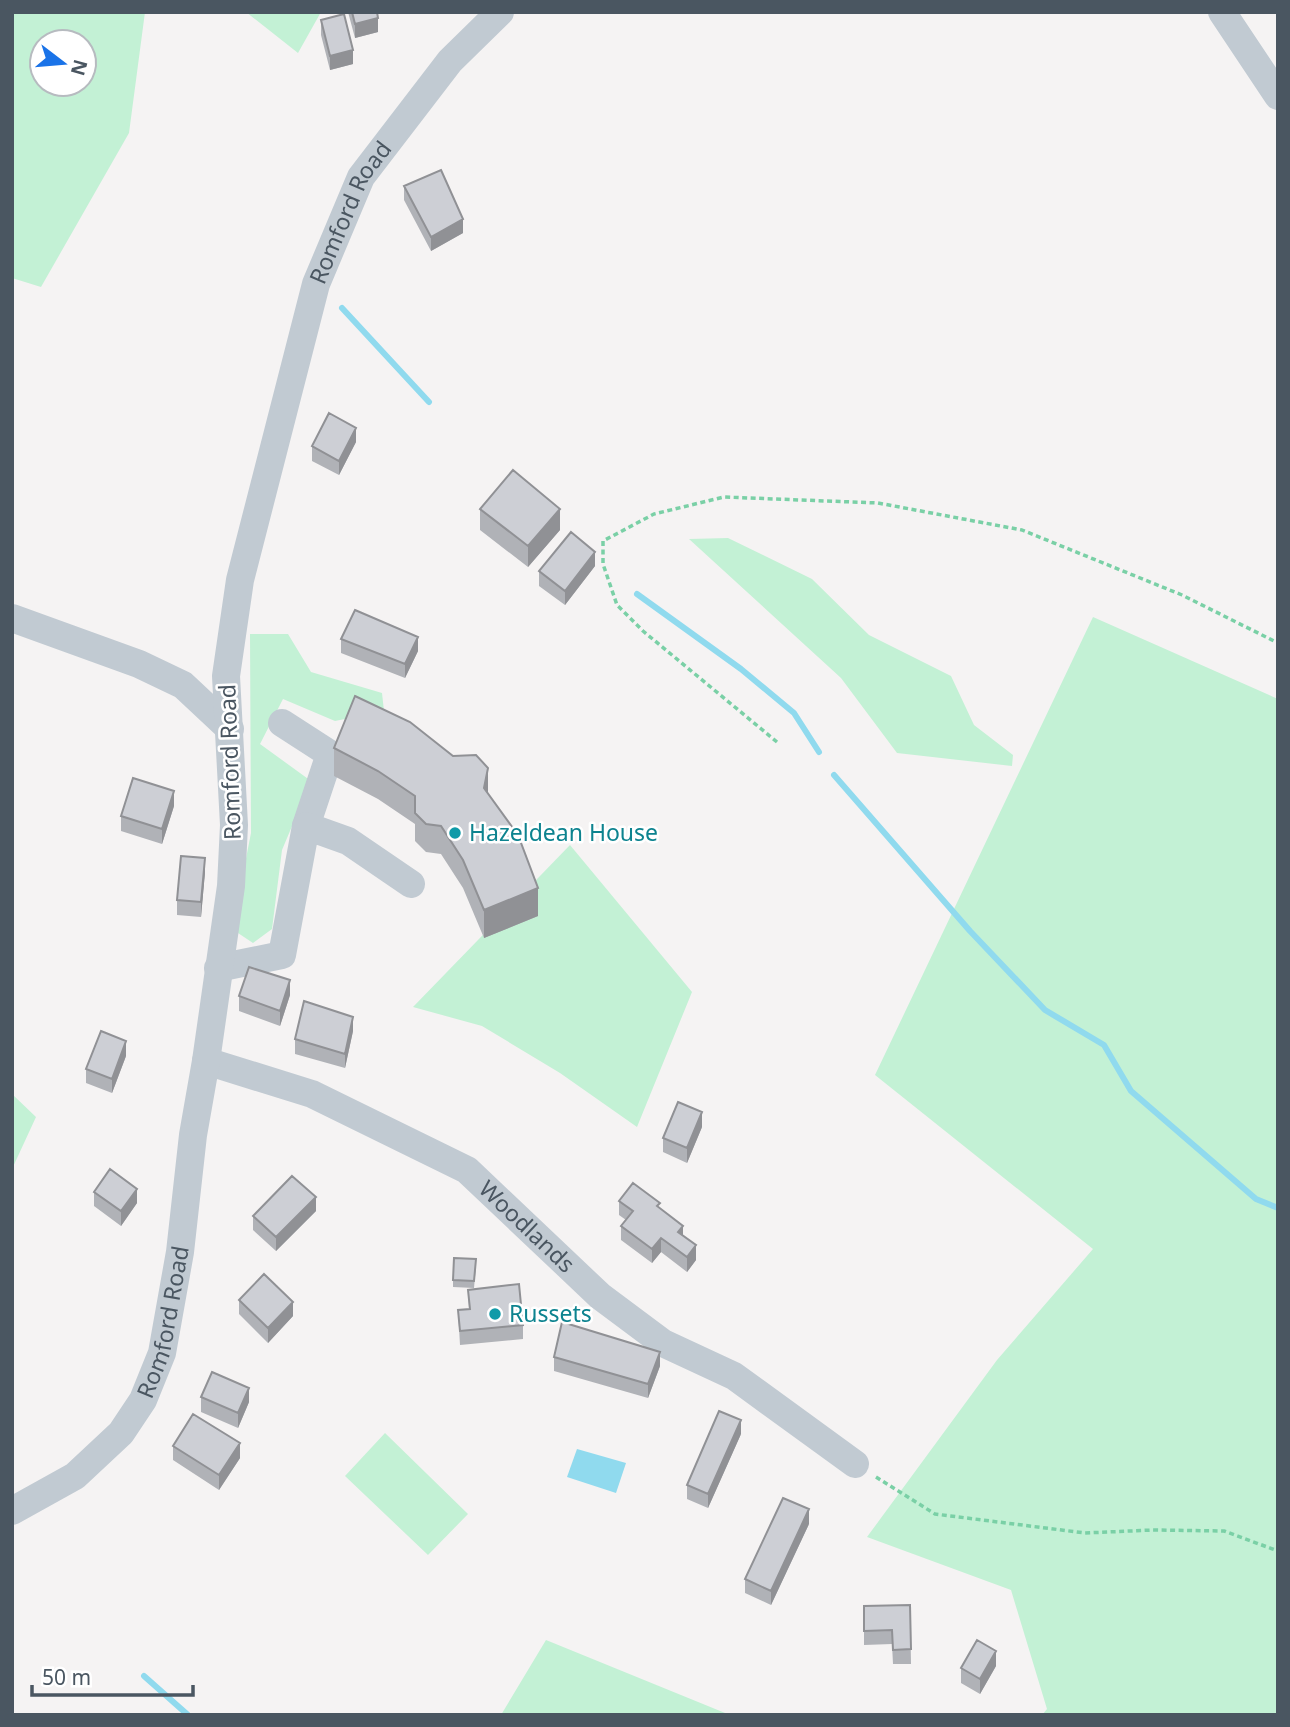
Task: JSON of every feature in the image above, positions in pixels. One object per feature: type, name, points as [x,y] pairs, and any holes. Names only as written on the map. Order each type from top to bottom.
[{"type":"street","name":"Romford Road","points":[[12,1511],[75,1476],[121,1433],[143,1399],[162,1353],[180,1252],[193,1135],[232,874],[234,825],[226,676],[240,580],[316,284],[361,177],[450,61],[500,12]]},
{"type":"street","points":[[1222,12],[1278,96]]},
{"type":"street","points":[[12,618],[139,664],[183,685],[230,729]]},
{"type":"street","points":[[218,968],[282,955],[306,826],[330,754],[282,723]]},
{"type":"street","points":[[306,826],[348,841],[411,884]]},
{"type":"street","name":"Woodlands","points":[[206,1060],[312,1094],[467,1170],[574,1272],[663,1343],[734,1376],[855,1464]]},
{"type":"path","points":[[777,742],[643,631],[617,605],[603,564],[603,541],[654,514],[724,497],[878,503],[1023,530],[1182,595],[1278,643]]},
{"type":"path","points":[[855,1464],[935,1514],[1085,1533],[1224,1531],[1278,1551]]},
{"type":"green space","points":[[12,12],[145,12],[129,133],[41,287],[12,278]]},
{"type":"green space","points":[[246,12],[321,12],[298,53]]},
{"type":"green space","points":[[728,538],[812,579],[869,635],[951,676],[974,725],[1013,755],[1012,766],[897,753],[841,678],[689,539]]},
{"type":"green space","points":[[1093,617],[1278,699],[1278,1715],[1042,1715],[1047,1709],[1011,1590],[867,1537],[997,1360],[1093,1249],[875,1075]]},
{"type":"green space","points":[[250,634],[288,634],[311,672],[382,693],[384,711],[335,721],[283,699],[260,744],[311,781],[282,850],[272,929],[253,943],[232,929],[251,833]]},
{"type":"green space","points":[[570,845],[692,992],[637,1127],[560,1073],[482,1026],[413,1007]]},
{"type":"green space","points":[[12,1094],[36,1117],[12,1169]]},
{"type":"green space","points":[[385,1433],[468,1514],[428,1555],[345,1476]]},
{"type":"green space","points":[[546,1640],[730,1715],[501,1715]]},
{"type":"water","points":[[577,1449],[626,1463],[616,1493],[567,1477]]},
{"type":"building","points":[[352,12],[377,12],[378,18],[355,24]]},
{"type":"building","points":[[344,14],[353,50],[330,56],[321,20]]},
{"type":"building","points":[[441,170],[463,219],[431,237],[404,186]]},
{"type":"building","points":[[329,413],[356,428],[339,461],[312,446]]},
{"type":"building","points":[[513,470],[560,509],[528,546],[480,509]]},
{"type":"building","points":[[571,532],[595,552],[565,591],[539,571]]},
{"type":"building","points":[[355,610],[418,637],[405,664],[341,639]]},
{"type":"building","name":"Hazeldean House","points":[[355,696],[410,722],[453,756],[476,755],[488,768],[484,788],[518,835],[538,888],[484,910],[463,860],[441,826],[426,824],[415,813],[415,796],[378,771],[334,748]]},
{"type":"building","points":[[133,778],[174,791],[162,829],[121,816]]},
{"type":"building","points":[[181,856],[205,858],[201,902],[177,900]]},
{"type":"building","points":[[249,967],[290,980],[280,1011],[239,996]]},
{"type":"building","points":[[304,1001],[353,1017],[345,1054],[295,1039]]},
{"type":"building","points":[[101,1031],[126,1041],[112,1079],[86,1069]]},
{"type":"building","points":[[678,1102],[702,1112],[687,1148],[663,1138]]},
{"type":"building","points":[[110,1169],[137,1189],[121,1211],[94,1192]]},
{"type":"building","points":[[292,1176],[316,1197],[276,1237],[253,1216]]},
{"type":"building","points":[[633,1183],[660,1203],[657,1206],[683,1226],[678,1232],[696,1245],[687,1257],[661,1238],[652,1249],[621,1226],[633,1211],[619,1201]]},
{"type":"building","points":[[454,1258],[476,1259],[474,1281],[453,1280]]},
{"type":"building","points":[[264,1274],[293,1302],[268,1328],[239,1300]]},
{"type":"building","name":"Russets","points":[[519,1284],[523,1325],[460,1331],[458,1310],[470,1309],[468,1290]]},
{"type":"building","points":[[562,1322],[660,1352],[648,1384],[554,1357]]},
{"type":"building","points":[[212,1372],[249,1388],[238,1413],[201,1397]]},
{"type":"building","points":[[719,1411],[741,1420],[708,1494],[687,1485]]},
{"type":"building","points":[[193,1414],[240,1443],[219,1475],[173,1446]]},
{"type":"building","points":[[783,1498],[809,1509],[771,1591],[745,1579]]},
{"type":"building","points":[[910,1605],[911,1649],[893,1650],[892,1630],[864,1631],[864,1606]]},
{"type":"building","points":[[977,1640],[996,1651],[980,1679],[961,1668]]},
{"type":"waterway","points":[[342,308],[429,402]]},
{"type":"waterway","points":[[637,594],[741,669],[794,713],[819,752]]},
{"type":"waterway","points":[[834,775],[970,931],[1045,1010],[1104,1045],[1131,1091],[1256,1199],[1278,1208]]},
{"type":"waterway","points":[[144,1676],[188,1715]]},
{"type":"place","name":"Hazeldean House","points":[[455,833]]},
{"type":"place","name":"Russets","points":[[495,1314]]}]
